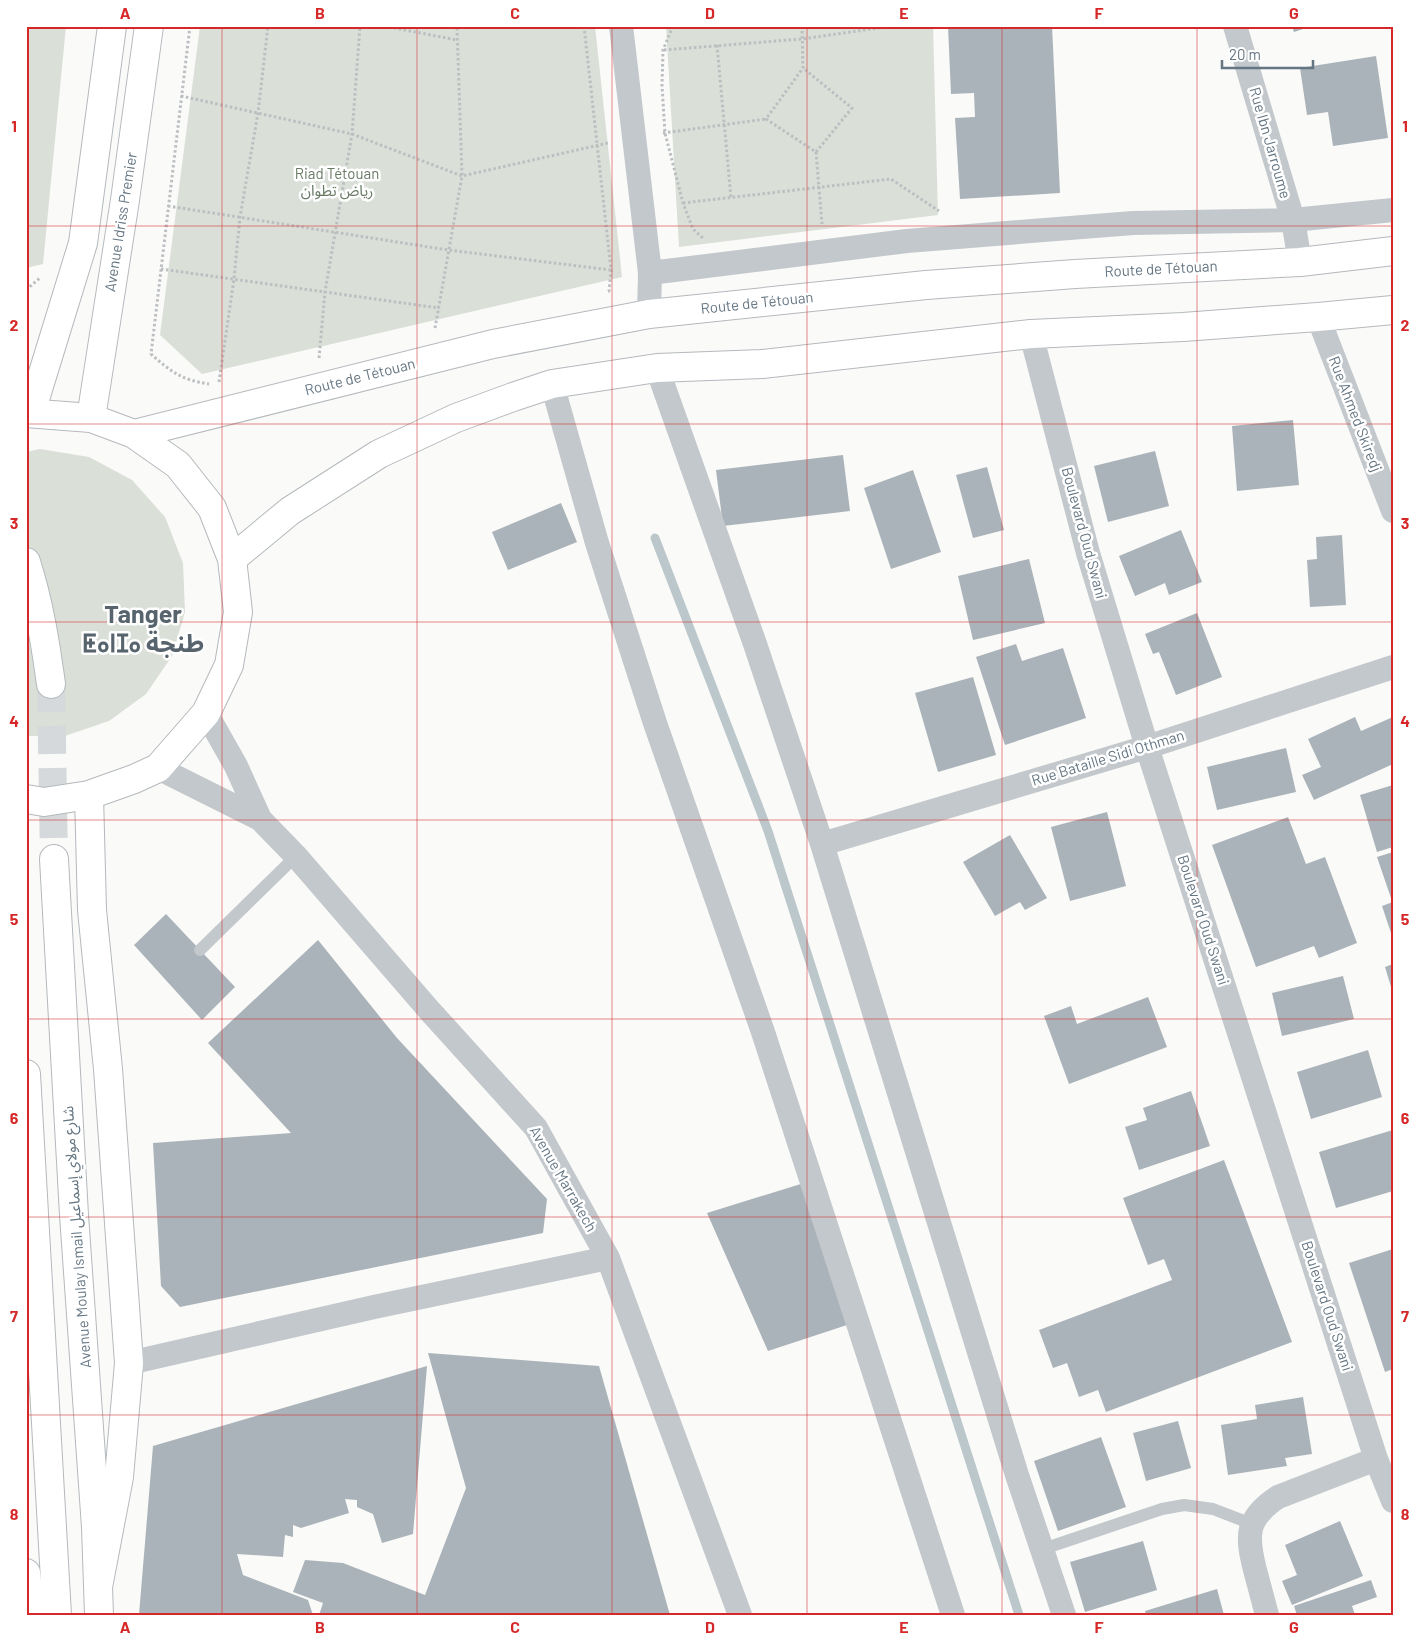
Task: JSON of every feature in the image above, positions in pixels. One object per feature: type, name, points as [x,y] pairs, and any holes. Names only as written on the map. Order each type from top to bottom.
[{"type":"main road","points":[[26,799],[44,802],[89,795],[158,768],[206,713],[229,665],[238,612],[232,559],[212,508],[178,466],[134,434],[91,418],[28,412],[83,243],[112,26]]},
{"type":"main road","name":"Avenue Idriss Premier","points":[[91,418],[125,200],[149,26]]},
{"type":"main road","name":"Route de Tétouan","points":[[134,434],[493,344],[649,314],[936,284],[1084,273],[1300,262],[1393,251]]},
{"type":"main road","points":[[232,559],[290,512],[379,454],[456,418],[552,384],[656,368],[762,364],[1031,334],[1183,327],[1393,310]]},
{"type":"main road","points":[[26,562],[44,629],[51,684]]},
{"type":"main road","points":[[89,795],[92,910],[108,1069],[129,1363],[119,1477],[98,1587]]},
{"type":"main road","name":"Avenue Moulay Ismail شارع مولاي إسماعيل","points":[[54,859],[74,1215],[96,1527],[99,1615]]},
{"type":"main road","points":[[26,1074],[57,1615]]},
{"type":"main road","points":[[26,1573],[31,1615]]},
{"type":"street","points":[[621,26],[650,274],[649,314]]},
{"type":"street","name":"Rue Ibn Jarroume","points":[[1235,26],[1293,220],[1300,262]]},
{"type":"street","points":[[650,274],[907,240],[1133,223],[1293,220],[1393,210]]},
{"type":"street","name":"Rue Ahmed Skiredj","points":[[1318,317],[1393,511]]},
{"type":"street","name":"Boulevard Oud Swani","points":[[1031,334],[1088,553],[1147,747],[1376,1459],[1393,1501]]},
{"type":"street","points":[[656,368],[755,644],[822,844],[1014,1465],[1064,1615]]},
{"type":"street","points":[[552,384],[597,543],[655,724],[763,1032],[953,1615]]},
{"type":"street","name":"Rue Bataille Sidi Othman","points":[[822,844],[1147,747],[1393,668]]},
{"type":"street","name":"Avenue Marrakech","points":[[206,713],[236,766],[260,819]]},
{"type":"street","name":"Avenue Marrakech","points":[[158,768],[260,819],[296,856],[429,1010],[536,1128],[608,1258],[740,1615]]},
{"type":"street","points":[[129,1363],[374,1307],[608,1258]]},
{"type":"street","points":[[1267,1615],[1249,1548],[1249,1534],[1252,1524],[1265,1508],[1278,1497],[1376,1459]]},
{"type":"lane","points":[[200,950],[296,856]]},
{"type":"lane","points":[[1043,1549],[1162,1509],[1184,1506],[1213,1509],[1252,1524]]},
{"type":"path","points":[[190,26],[151,354],[169,370],[192,381],[218,385],[226,384]]},
{"type":"path","points":[[218,385],[234,279],[240,217],[258,113],[268,26]]},
{"type":"path","points":[[318,364],[325,292],[352,134],[360,26]]},
{"type":"path","points":[[384,26],[457,40]]},
{"type":"path","points":[[434,333],[462,176],[457,26]]},
{"type":"path","points":[[584,26],[611,270],[609,291],[599,293]]},
{"type":"path","points":[[674,26],[663,50],[662,86],[665,133],[683,203],[694,229],[710,244]]},
{"type":"path","points":[[766,118],[803,68],[802,26]]},
{"type":"path","points":[[663,50],[802,39],[892,26]]},
{"type":"path","points":[[717,45],[731,198]]},
{"type":"path","points":[[803,68],[852,108],[816,152],[825,251]]},
{"type":"path","points":[[181,96],[352,134],[462,176],[634,137],[766,118],[816,152]]},
{"type":"path","points":[[683,203],[891,179],[946,216]]},
{"type":"path","points":[[168,206],[448,250],[611,270]]},
{"type":"path","points":[[161,269],[439,308]]},
{"type":"green space","points":[[26,26],[66,26],[43,264],[26,268]]},
{"type":"green space","name":"Riad Tétouan رياض تطوان","points":[[200,26],[595,26],[622,277],[202,374],[160,335]]},
{"type":"green space","points":[[666,26],[933,26],[938,215],[679,247]]},
{"type":"green space","points":[[40,449],[89,457],[132,480],[165,517],[183,563],[185,612],[172,656],[146,694],[109,721],[65,736],[26,736],[26,452]]},
{"type":"building","points":[[948,26],[1052,26],[1060,193],[960,199],[955,118],[975,117],[974,93],[951,94]]},
{"type":"building","points":[[1292,26],[1309,26],[1309,27],[1294,32]]},
{"type":"building","points":[[1376,56],[1388,138],[1333,146],[1328,112],[1307,115],[1300,68]]},
{"type":"building","points":[[1293,420],[1299,485],[1237,491],[1232,426]]},
{"type":"building","points":[[1155,451],[1169,506],[1108,522],[1094,466]]},
{"type":"building","points":[[843,455],[850,511],[723,526],[716,470]]},
{"type":"building","points":[[987,467],[1004,530],[973,538],[956,475]]},
{"type":"building","points":[[913,470],[941,552],[891,569],[864,488]]},
{"type":"building","points":[[561,503],[577,542],[508,570],[492,532]]},
{"type":"building","points":[[1181,530],[1202,582],[1169,595],[1165,583],[1135,596],[1119,556]]},
{"type":"building","points":[[1342,535],[1346,605],[1310,607],[1307,560],[1317,559],[1316,537]]},
{"type":"building","points":[[1029,559],[1045,623],[973,640],[958,576]]},
{"type":"building","points":[[1197,613],[1222,677],[1176,695],[1159,652],[1153,654],[1145,634]]},
{"type":"building","points":[[1016,644],[1022,661],[1063,648],[1086,718],[1005,745],[976,657]]},
{"type":"building","points":[[973,677],[996,755],[938,772],[915,693]]},
{"type":"building","points":[[1355,717],[1361,731],[1393,717],[1393,764],[1314,800],[1302,775],[1321,767],[1308,739]]},
{"type":"building","points":[[1286,748],[1296,792],[1217,810],[1207,767]]},
{"type":"building","points":[[1393,785],[1393,847],[1377,852],[1360,795]]},
{"type":"building","points":[[1107,812],[1126,886],[1070,901],[1051,827]]},
{"type":"building","points":[[1288,817],[1306,864],[1325,857],[1357,943],[1319,958],[1314,946],[1256,967],[1212,845]]},
{"type":"building","points":[[1010,835],[1047,898],[1025,910],[1020,902],[995,916],[963,862]]},
{"type":"building","points":[[1393,852],[1393,901],[1392,901],[1377,857]]},
{"type":"building","points":[[1393,902],[1393,936],[1392,936],[1382,906]]},
{"type":"building","points":[[166,914],[235,987],[202,1020],[134,945]]},
{"type":"building","points":[[318,940],[397,1038],[547,1199],[543,1233],[180,1307],[161,1286],[153,1143],[291,1133],[208,1043]]},
{"type":"building","points":[[1393,964],[1393,990],[1392,990],[1385,967]]},
{"type":"building","points":[[1343,976],[1354,1019],[1282,1036],[1272,993]]},
{"type":"building","points":[[1148,997],[1167,1047],[1069,1084],[1044,1016],[1071,1006],[1077,1024]]},
{"type":"building","points":[[1368,1050],[1382,1097],[1311,1119],[1297,1072]]},
{"type":"building","points":[[1191,1091],[1210,1146],[1139,1170],[1125,1127],[1147,1120],[1143,1108]]},
{"type":"building","points":[[1393,1130],[1393,1191],[1336,1208],[1319,1152]]},
{"type":"building","points":[[1224,1160],[1292,1342],[1106,1412],[1098,1390],[1079,1397],[1067,1363],[1053,1368],[1039,1330],[1172,1280],[1164,1259],[1148,1265],[1123,1198]]},
{"type":"building","points":[[804,1183],[847,1325],[768,1351],[707,1213]]},
{"type":"building","points":[[1393,1249],[1393,1369],[1385,1372],[1349,1263]]},
{"type":"building","points":[[428,1353],[599,1366],[670,1615],[319,1615],[323,1603],[293,1592],[305,1560],[343,1563],[425,1595],[466,1488]]},
{"type":"building","points":[[427,1366],[413,1534],[382,1543],[373,1514],[357,1507],[357,1500],[345,1499],[349,1513],[301,1528],[293,1525],[293,1537],[285,1535],[283,1557],[237,1554],[243,1575],[308,1600],[313,1615],[139,1615],[153,1446]]},
{"type":"building","points":[[1303,1397],[1312,1454],[1285,1458],[1287,1466],[1228,1475],[1221,1425],[1257,1419],[1255,1405]]},
{"type":"building","points":[[1178,1421],[1191,1468],[1146,1481],[1133,1433]]},
{"type":"building","points":[[1101,1437],[1126,1507],[1058,1531],[1034,1461]]},
{"type":"building","points":[[1340,1521],[1363,1576],[1292,1605],[1282,1581],[1297,1575],[1285,1545]]},
{"type":"building","points":[[1143,1541],[1157,1590],[1085,1612],[1070,1562]]},
{"type":"building","points":[[1371,1580],[1377,1597],[1352,1606],[1355,1615],[1297,1615],[1294,1606]]},
{"type":"building","points":[[1217,1589],[1224,1615],[1146,1615],[1145,1611]]},
{"type":"waterway","points":[[655,538],[768,831],[1019,1615]]},
{"type":"tunnel","points":[[51,684],[54,859]]},
{"type":"district","name":"Tanger ⵟⴰⵏⵊⴰ طنجة","points":[[143,628]]}]
